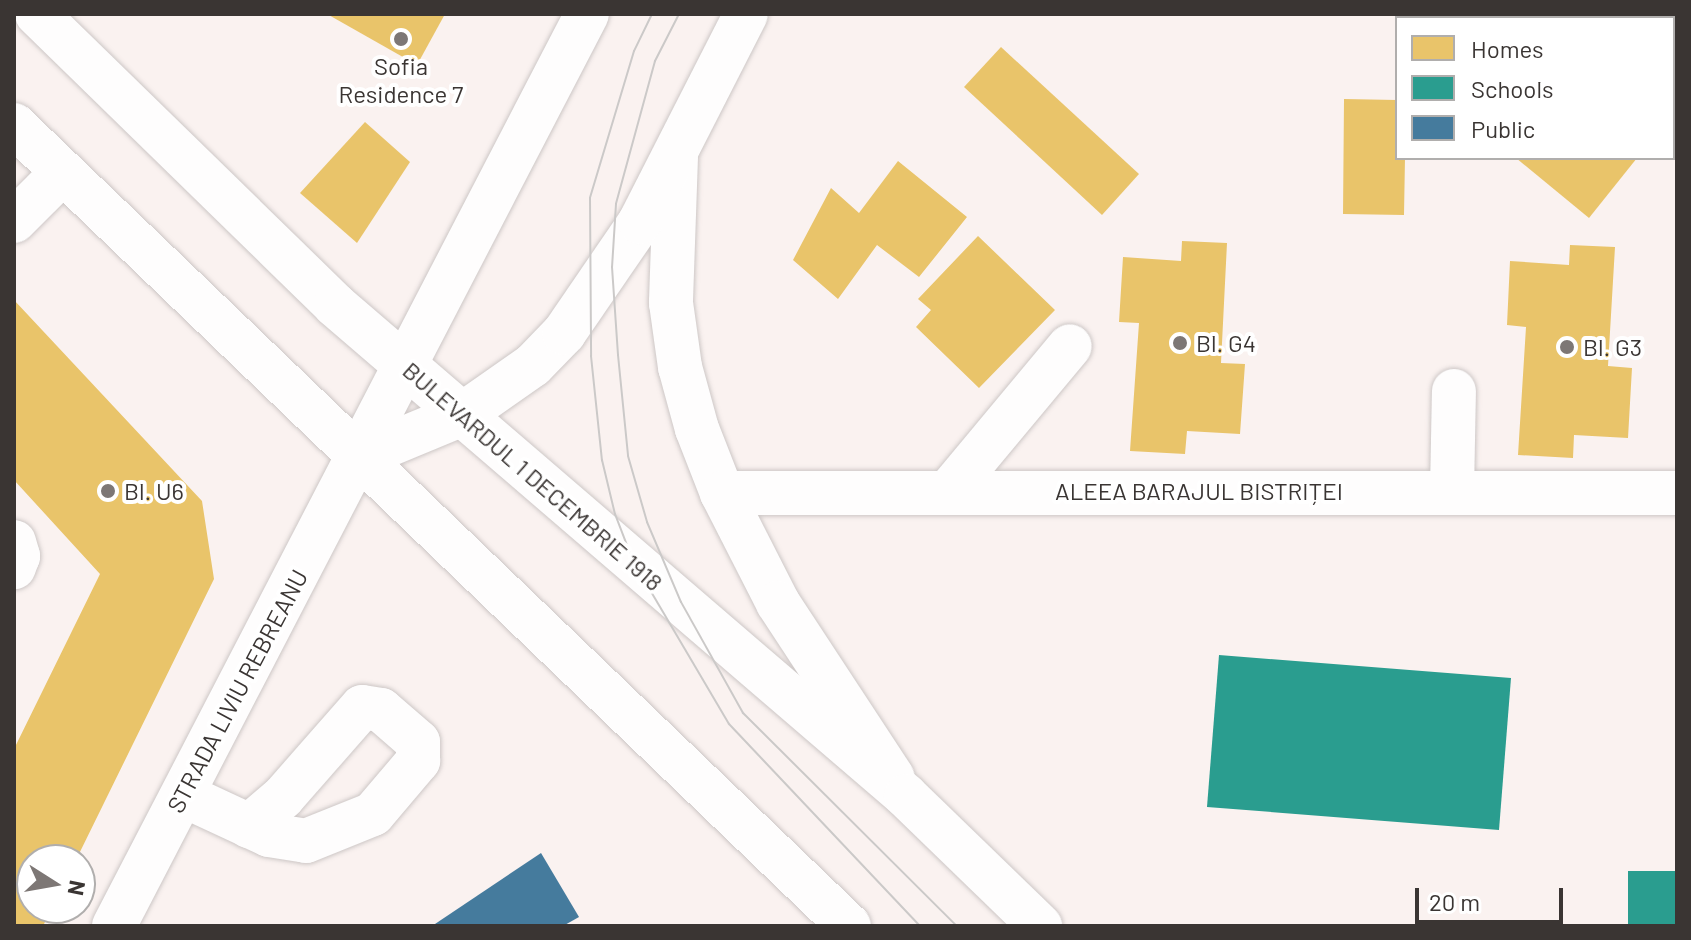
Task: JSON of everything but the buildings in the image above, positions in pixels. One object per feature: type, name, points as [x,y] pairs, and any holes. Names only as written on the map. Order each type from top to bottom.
[{"type":"street","name":"BULEVARDUL 1 DECEMBRIE 1918","points":[[37,14],[335,305],[906,796],[1040,926]]},
{"type":"street","name":"STRADA LIVIU REBREANU","points":[[114,926],[587,14]]},
{"type":"street","points":[[359,457],[463,414],[533,365],[564,333],[612,267],[676,157],[746,14]]},
{"type":"street","points":[[14,125],[849,926]]},
{"type":"street","points":[[676,157],[670,223],[678,354],[697,429],[722,493],[778,603],[906,796]]},
{"type":"street","points":[[14,221],[62,173]]},
{"type":"street","points":[[950,490],[1070,346]]},
{"type":"street","points":[[1452,492],[1454,391]]},
{"type":"street","name":"ALEEA BARAJUL BISTRIȚEI","points":[[722,493],[950,490],[1677,493]]},
{"type":"street","points":[[14,542],[18,556],[14,567]]},
{"type":"street","points":[[183,795],[249,826]]},
{"type":"tram line","points":[[652,14],[634,51],[590,198],[591,356],[602,460],[615,514],[633,561],[729,724],[920,926]]},
{"type":"tram line","points":[[679,14],[655,61],[616,204],[612,267],[628,456],[647,522],[681,602],[743,713],[957,926]]},
{"type":"place","name":"Sofia Residence 7","points":[[401,39]]},
{"type":"place","name":"Bl. G4","points":[[1180,343]]},
{"type":"place","name":"Bl. G3","points":[[1567,347]]},
{"type":"place","name":"Bl. U6","points":[[108,491]]}]
